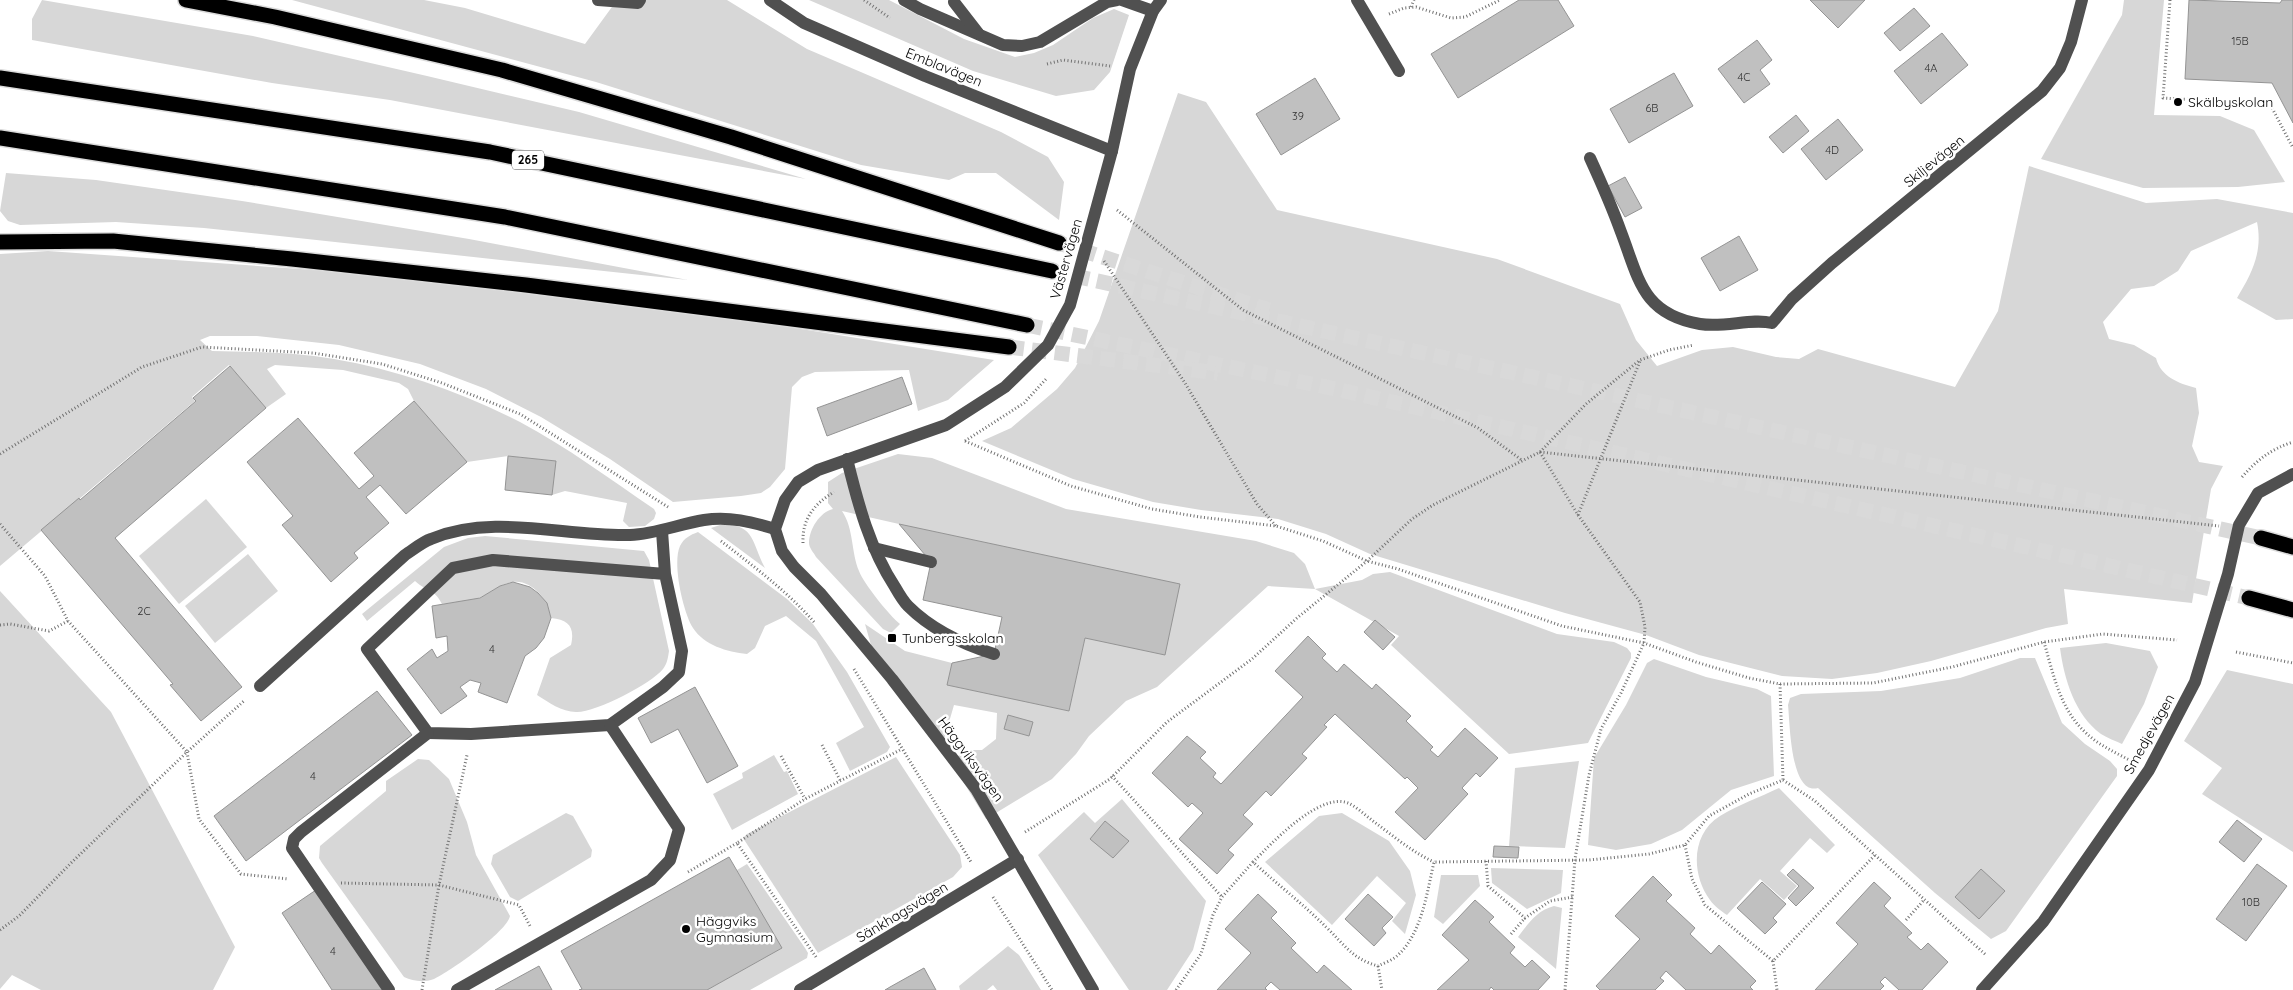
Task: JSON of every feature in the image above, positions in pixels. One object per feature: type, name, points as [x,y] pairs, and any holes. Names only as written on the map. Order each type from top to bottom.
[{"type":"highway","points":[[186,0],[274,17],[502,70],[731,137],[1059,243]]},
{"type":"highway","name":"265","points":[[0,78],[490,152],[1052,271]]},
{"type":"highway","points":[[0,138],[505,217],[1027,325]]},
{"type":"highway","points":[[0,242],[113,241],[272,257],[526,285],[1009,347]]},
{"type":"highway","points":[[2260,538],[2293,547]]},
{"type":"highway","points":[[2249,598],[2293,610]]},
{"type":"street","points":[[598,0],[638,3],[640,0]]},
{"type":"street","name":"Emblavägen","points":[[770,0],[804,23],[925,76],[1112,151]]},
{"type":"street","points":[[904,0],[1002,45],[1022,46],[1040,42],[1107,2],[1117,0]]},
{"type":"street","points":[[1122,0],[1153,11]]},
{"type":"street","name":"Västervägen","points":[[775,529],[785,500],[798,482],[818,470],[846,459],[946,425],[1005,387],[1048,345],[1070,305],[1112,151],[1130,69],[1153,11],[1161,0]]},
{"type":"street","points":[[1357,0],[1399,71]]},
{"type":"street","name":"Skiljevägen","points":[[1590,158],[1622,233],[1633,268],[1648,298],[1675,317],[1701,324],[1744,324],[1759,320],[1772,323],[1792,300],[1832,263],[2042,91],[2060,68],[2071,42],[2082,0]]},
{"type":"street","points":[[954,2],[980,35]]},
{"type":"street","points":[[846,459],[874,548],[884,570],[907,606],[938,631],[970,646],[994,654]]},
{"type":"street","name":"Smedjevägen","points":[[1982,990],[2043,922],[2149,770],[2195,682],[2228,574],[2239,525],[2258,493],[2293,474]]},
{"type":"street","points":[[260,686],[405,555],[430,539],[467,529],[491,527],[630,535],[662,531],[705,519],[741,519],[775,529]]},
{"type":"street","name":"Häggviksvägen","points":[[775,529],[782,551],[794,567],[821,594],[892,679],[976,788],[1093,990]]},
{"type":"street","points":[[389,990],[292,848],[294,839],[428,733],[471,734],[610,725],[663,687],[679,672],[682,651],[665,574],[662,531]]},
{"type":"street","points":[[874,548],[931,562]]},
{"type":"street","points":[[428,733],[367,649],[453,568],[493,560],[665,574]]},
{"type":"street","points":[[457,990],[651,880],[670,860],[679,829],[610,725]]},
{"type":"street","name":"Sänkhagsvägen","points":[[800,990],[1018,859]]},
{"type":"path","points":[[1411,7],[1414,0]]},
{"type":"path","points":[[1370,22],[1411,7],[1451,18],[1465,17],[1500,0]]},
{"type":"path","points":[[2170,0],[2163,98],[2270,104],[2293,148]]},
{"type":"path","points":[[1116,209],[1243,310],[1478,428],[1523,461]]},
{"type":"path","points":[[1103,260],[1185,383],[1257,504],[1276,526]]},
{"type":"path","points":[[1022,834],[1112,776],[1167,722],[1252,659],[1298,618],[1367,562],[1412,519],[1433,505],[1540,452],[1586,404],[1640,360],[1668,350],[1696,345]]},
{"type":"path","points":[[0,454],[142,367],[202,347],[313,353],[382,364],[442,383],[520,414],[658,502],[696,522],[771,581],[802,608],[815,623]]},
{"type":"path","points":[[1578,515],[1640,360]]},
{"type":"path","points":[[965,441],[1071,486],[1152,509],[1276,526],[1323,541],[1367,562],[1398,569],[1562,626],[1644,643],[1704,665],[1749,678],[1780,684],[1873,684],[1952,667],[2044,642],[2103,634],[2177,640]]},
{"type":"path","points":[[2239,480],[2258,459],[2280,446],[2293,442]]},
{"type":"path","points":[[1540,452],[2222,526],[2220,535]]},
{"type":"path","points":[[1540,452],[1578,515],[1640,602],[1645,627],[1644,643],[1621,693],[1601,729],[1589,775],[1575,859],[1565,990]]},
{"type":"path","points":[[0,524],[45,576],[68,621],[187,752]]},
{"type":"path","points":[[0,625],[10,624],[49,631],[68,621]]},
{"type":"path","points":[[2044,642],[2056,685],[2069,713],[2084,732],[2105,747],[2149,770]]},
{"type":"path","points":[[2236,652],[2293,663]]},
{"type":"path","points":[[853,668],[982,881],[1052,990]]},
{"type":"path","points":[[1780,684],[1779,701],[1783,780]]},
{"type":"path","points":[[0,930],[18,916],[187,752],[260,686]]},
{"type":"path","points":[[422,990],[439,885],[471,734]]},
{"type":"path","points":[[822,746],[840,780]]},
{"type":"path","points":[[828,974],[737,843],[805,799],[902,749]]},
{"type":"path","points":[[781,756],[805,799]]},
{"type":"path","points":[[1112,776],[1222,897]]},
{"type":"path","points":[[1176,990],[1201,954],[1213,915],[1222,897],[1281,834],[1320,806],[1335,802],[1346,802],[1399,840],[1434,862],[1589,860],[1649,854],[1685,845],[1709,816],[1749,794],[1783,780]]},
{"type":"path","points":[[1783,780],[1815,801],[1988,957]]},
{"type":"path","points":[[1685,845],[1692,879],[1705,905],[1773,961],[1777,990]]},
{"type":"path","points":[[1773,961],[1875,855]]},
{"type":"path","points":[[1486,861],[1488,886],[1525,918]]},
{"type":"path","points":[[1253,862],[1327,928],[1348,951],[1363,962],[1378,966],[1397,956],[1412,938],[1421,914],[1434,862]]},
{"type":"path","points":[[1510,934],[1525,918],[1550,901],[1572,897]]},
{"type":"path","points":[[1906,920],[1924,900]]},
{"type":"path","points":[[1982,963],[1993,951]]},
{"type":"path","points":[[1378,966],[1382,990]]},
{"type":"shaded area","points":[[42,0],[253,36],[427,76],[579,112],[806,179],[390,100],[272,83],[32,40],[32,19]]},
{"type":"shaded area","points":[[292,0],[424,0],[465,8],[585,44],[617,0],[727,0],[807,49],[1001,132],[1048,157],[1064,182],[1059,220],[996,173],[965,173],[949,180],[861,165],[596,82]]},
{"type":"shaded area","points":[[809,0],[889,0],[964,39],[1015,57],[1034,53],[1053,45],[1093,18],[1114,9],[1129,15],[1110,72],[1094,90],[1056,96],[973,71]]},
{"type":"shaded area","points":[[2124,0],[2164,0],[2154,115],[2220,116],[2254,130],[2285,182],[2238,187],[2143,188],[2041,159],[2122,15]]},
{"type":"shaded area","points":[[1178,93],[1206,102],[1277,210],[1497,259],[1620,304],[1636,340],[1657,366],[1702,350],[1733,347],[1776,357],[1799,359],[1818,349],[1955,387],[1998,311],[2029,166],[2146,203],[2217,199],[2293,213],[2293,319],[2276,320],[2237,298],[2255,262],[2259,243],[2257,222],[2191,251],[2178,271],[2154,286],[2131,289],[2103,322],[2109,339],[2134,345],[2156,358],[2158,365],[2166,375],[2196,388],[2199,413],[2192,446],[2199,462],[2223,466],[2211,489],[2192,603],[2064,589],[2068,624],[2046,628],[1931,661],[1877,673],[1832,679],[1782,676],[1699,655],[1646,635],[1565,613],[1370,554],[1326,534],[1278,519],[1153,502],[1073,479],[982,441],[1011,428],[1057,389],[1075,368],[1099,321]]},
{"type":"shaded area","points":[[6,173],[96,180],[242,201],[469,239],[688,280],[204,228],[116,222],[20,225],[8,221],[0,211]]},
{"type":"shaded area","points":[[48,251],[526,285],[994,360],[948,400],[918,411],[909,370],[815,372],[802,377],[792,387],[785,469],[770,487],[761,493],[673,502],[610,459],[541,417],[486,389],[420,364],[339,345],[257,336],[210,336],[200,340],[212,351],[258,352],[334,359],[382,369],[429,383],[475,401],[520,422],[571,453],[654,509],[656,513],[654,519],[645,526],[629,527],[623,521],[627,503],[565,491],[552,495],[555,461],[508,456],[467,462],[414,401],[408,389],[399,383],[343,370],[275,365],[267,369],[286,394],[266,408],[229,365],[192,397],[195,401],[0,566],[0,254]]},
{"type":"shaded area","points":[[898,454],[932,458],[1066,509],[1256,541],[1294,553],[1305,564],[1315,589],[1268,586],[1157,687],[1126,701],[1089,736],[1076,754],[1052,779],[986,819],[953,765],[962,750],[982,750],[996,739],[997,713],[954,705],[942,746],[875,659],[865,624],[905,651],[952,663],[948,685],[1069,711],[1085,638],[899,524],[842,511],[849,525],[856,564],[862,577],[877,599],[900,624],[891,633],[883,629],[816,557],[811,549],[809,538],[813,527],[820,517],[833,509],[828,503],[828,482],[842,473]]},
{"type":"shaded area","points":[[206,499],[247,547],[179,604],[139,556]]},
{"type":"shaded area","points":[[720,525],[740,527],[746,531],[751,536],[765,568],[711,528]]},
{"type":"shaded area","points":[[698,532],[787,599],[813,624],[847,672],[890,747],[887,752],[850,771],[836,743],[864,727],[816,641],[786,616],[765,626],[755,648],[747,654],[717,647],[698,634],[689,621],[682,600],[677,564],[680,546],[688,537]]},
{"type":"shaded area","points":[[485,536],[644,551],[649,560],[669,651],[663,669],[635,689],[596,708],[571,712],[546,701],[537,695],[550,658],[571,645],[572,633],[566,623],[551,618],[543,598],[538,592],[532,587],[519,582],[504,584],[477,599],[442,604],[433,592],[415,581],[367,621],[362,614],[444,547],[468,538]]},
{"type":"shaded area","points":[[248,554],[278,591],[215,643],[185,606]]},
{"type":"shaded area","points":[[1390,572],[1557,634],[1614,642],[1627,648],[1631,653],[1631,658],[1588,743],[1509,754],[1391,645],[1399,636],[1315,589],[1362,580],[1373,574]]},
{"type":"shaded area","points":[[0,591],[111,712],[235,947],[213,990],[41,990],[12,975],[0,989]]},
{"type":"shaded area","points":[[2106,643],[2150,651],[2158,667],[2144,704],[2122,744],[2101,734],[2084,717],[2072,696],[2064,672],[2060,648]]},
{"type":"shaded area","points":[[2020,658],[2035,658],[2062,723],[2085,744],[2110,761],[2117,769],[2117,776],[2006,931],[1991,939],[1935,893],[1818,788],[1809,787],[1802,781],[1793,756],[1788,705],[1790,698],[1801,694],[1881,691],[1960,678]]},
{"type":"shaded area","points":[[1654,659],[1706,677],[1757,689],[1771,696],[1774,776],[1731,790],[1682,830],[1651,844],[1616,850],[1588,845],[1594,758],[1626,705],[1647,663]]},
{"type":"shaded area","points":[[2227,670],[2293,684],[2293,852],[2202,794],[2222,768],[2184,741]]},
{"type":"shaded area","points":[[774,755],[784,772],[787,771],[798,794],[732,830],[713,794],[743,778],[742,773]]},
{"type":"shaded area","points":[[896,757],[960,855],[962,867],[953,877],[818,953],[743,838],[747,834]]},
{"type":"shaded area","points":[[418,759],[429,760],[449,779],[467,822],[476,855],[510,916],[499,932],[464,960],[434,979],[422,981],[404,977],[319,858],[320,846],[386,791],[386,781]]},
{"type":"shaded area","points":[[1579,761],[1565,848],[1509,846],[1515,768]]},
{"type":"shaded area","points":[[1779,788],[1835,845],[1827,853],[1810,838],[1780,871],[1797,886],[1784,900],[1760,879],[1727,915],[1710,900],[1699,878],[1697,855],[1699,844],[1710,824],[1720,816]]},
{"type":"shaded area","points":[[1122,799],[1206,901],[1193,950],[1167,990],[1129,990],[1038,855],[1084,812],[1095,823]]},
{"type":"shaded area","points":[[566,813],[573,816],[592,850],[591,857],[518,901],[510,897],[491,864],[493,855]]},
{"type":"shaded area","points":[[1342,813],[1389,841],[1410,871],[1416,895],[1405,934],[1392,921],[1406,903],[1377,876],[1332,925],[1265,862],[1319,816]]},
{"type":"shaded area","points":[[747,864],[805,948],[808,953],[807,958],[750,990],[707,990],[781,948],[737,870]]},
{"type":"shaded area","points":[[1491,868],[1563,870],[1561,893],[1527,909],[1492,883]]},
{"type":"shaded area","points":[[1441,875],[1478,875],[1480,886],[1443,924],[1434,917]]},
{"type":"shaded area","points":[[1554,906],[1562,908],[1556,969],[1518,937],[1529,922],[1538,914]]},
{"type":"shaded area","points":[[1008,946],[1019,955],[1041,990],[997,990],[993,985],[987,990],[960,990],[959,986]]},
{"type":"building","points":[[1519,0],[1558,0],[1574,26],[1458,98],[1431,54]]},
{"type":"building","points":[[1810,0],[1865,0],[1838,28]]},
{"type":"building","points":[[2189,0],[2280,3],[2282,0],[2293,0],[2293,123],[2272,83],[2185,79]]},
{"type":"building","points":[[1914,8],[1930,26],[1900,51],[1884,33]]},
{"type":"building","points":[[1942,33],[1968,65],[1921,104],[1894,71]]},
{"type":"building","points":[[1757,40],[1772,60],[1760,70],[1770,84],[1744,103],[1718,69]]},
{"type":"building","points":[[1674,73],[1693,106],[1629,143],[1610,109]]},
{"type":"building","points":[[1315,78],[1340,119],[1281,155],[1256,114]]},
{"type":"building","points":[[1796,115],[1809,131],[1783,153],[1769,137]]},
{"type":"building","points":[[1838,119],[1863,150],[1826,180],[1801,149]]},
{"type":"building","points":[[1625,177],[1642,208],[1625,217],[1608,186]]},
{"type":"building","points":[[1739,236],[1758,270],[1720,291],[1701,258]]},
{"type":"building","points":[[230,366],[266,408],[115,538],[242,687],[201,721],[170,685],[173,684],[41,530],[79,498],[80,500],[196,401],[193,398]]},
{"type":"building","points":[[902,377],[912,404],[827,436],[817,408]]},
{"type":"building","points":[[414,401],[467,462],[406,514],[380,485],[366,497],[389,523],[354,553],[358,558],[331,582],[282,525],[293,516],[247,462],[298,418],[359,489],[374,476],[354,453]]},
{"type":"building","points":[[508,456],[556,461],[552,495],[505,490]]},
{"type":"building","points":[[899,524],[1180,584],[1165,655],[1085,638],[1069,711],[947,685],[952,663],[994,654],[1002,617],[923,600],[931,562]]},
{"type":"building","points":[[513,582],[530,587],[547,603],[551,618],[544,638],[536,648],[525,656],[507,703],[478,692],[481,683],[470,680],[460,687],[467,696],[441,714],[407,669],[432,649],[437,658],[448,651],[447,636],[436,638],[432,606],[480,598],[500,586]]},
{"type":"building","points":[[1375,620],[1395,637],[1383,650],[1364,632]]},
{"type":"building","points":[[1308,636],[1326,654],[1322,658],[1337,672],[1344,664],[1372,689],[1376,684],[1411,716],[1406,721],[1433,747],[1430,750],[1438,757],[1465,728],[1498,758],[1480,777],[1476,773],[1462,788],[1468,794],[1425,840],[1395,812],[1418,788],[1407,777],[1405,779],[1335,714],[1324,725],[1327,727],[1302,754],[1307,758],[1271,796],[1266,791],[1243,815],[1253,824],[1228,850],[1234,855],[1217,874],[1179,839],[1203,813],[1192,803],[1188,807],[1152,773],[1187,736],[1206,752],[1200,758],[1216,773],[1213,777],[1221,784],[1303,697],[1275,671]]},
{"type":"building","points":[[695,687],[738,766],[707,783],[678,729],[651,743],[638,718]]},
{"type":"building","points":[[377,691],[412,735],[246,861],[214,816]]},
{"type":"building","points":[[1008,715],[1033,722],[1029,736],[1004,729]]},
{"type":"building","points":[[2237,820],[2262,839],[2244,862],[2219,842]]},
{"type":"building","points":[[1105,821],[1129,841],[1113,858],[1090,839]]},
{"type":"building","points":[[1494,846],[1519,847],[1518,858],[1493,857]]},
{"type":"building","name":"Häggviks Gymnasium","points":[[729,857],[782,948],[707,990],[579,990],[582,989],[561,951]]},
{"type":"building","points":[[2257,864],[2287,886],[2246,941],[2216,919]]},
{"type":"building","points":[[1793,869],[1814,888],[1796,906],[1788,898],[1799,886],[1787,875]]},
{"type":"building","points":[[1981,869],[2005,891],[1979,919],[1955,897]]},
{"type":"building","points":[[1653,876],[1672,895],[1666,901],[1695,928],[1690,934],[1711,954],[1719,945],[1756,981],[1750,987],[1753,990],[1686,990],[1666,971],[1660,978],[1664,981],[1655,990],[1600,990],[1596,986],[1640,939],[1615,916]]},
{"type":"building","points":[[1762,882],[1786,904],[1773,918],[1777,922],[1765,934],[1737,908]]},
{"type":"building","points":[[1874,882],[1891,898],[1884,906],[1912,933],[1907,937],[1921,950],[1928,943],[1948,962],[1922,990],[1899,990],[1885,977],[1880,982],[1884,986],[1880,990],[1815,990],[1858,944],[1836,923]]},
{"type":"building","points":[[316,890],[385,990],[332,990],[282,913]]},
{"type":"building","points":[[1258,894],[1277,912],[1271,918],[1296,943],[1291,948],[1317,973],[1324,965],[1352,990],[1280,990],[1271,982],[1265,988],[1267,990],[1217,990],[1251,953],[1225,929]]},
{"type":"building","points":[[1368,894],[1393,917],[1382,928],[1386,933],[1374,946],[1345,919]]},
{"type":"building","points":[[1475,900],[1494,917],[1489,922],[1515,947],[1510,953],[1525,967],[1532,960],[1550,977],[1538,990],[1494,990],[1491,987],[1489,990],[1437,990],[1469,960],[1442,935]]},
{"type":"building","points":[[539,966],[552,990],[495,990]]},
{"type":"building","points":[[924,968],[936,990],[885,990],[890,987]]},
{"type":"tunnel","points":[[1059,243],[1269,310]]},
{"type":"tunnel","points":[[1052,271],[2261,538]]},
{"type":"tunnel","points":[[1027,325],[1336,389],[2249,598]]},
{"type":"tunnel","points":[[1009,347],[1218,373]]},
{"type":"place","name":"Skälbyskolan","points":[[2178,102]]},
{"type":"place","name":"Tunbergsskolan","points":[[892,638]]},
{"type":"place","name":"Häggviks Gymnasium","points":[[686,929]]}]
